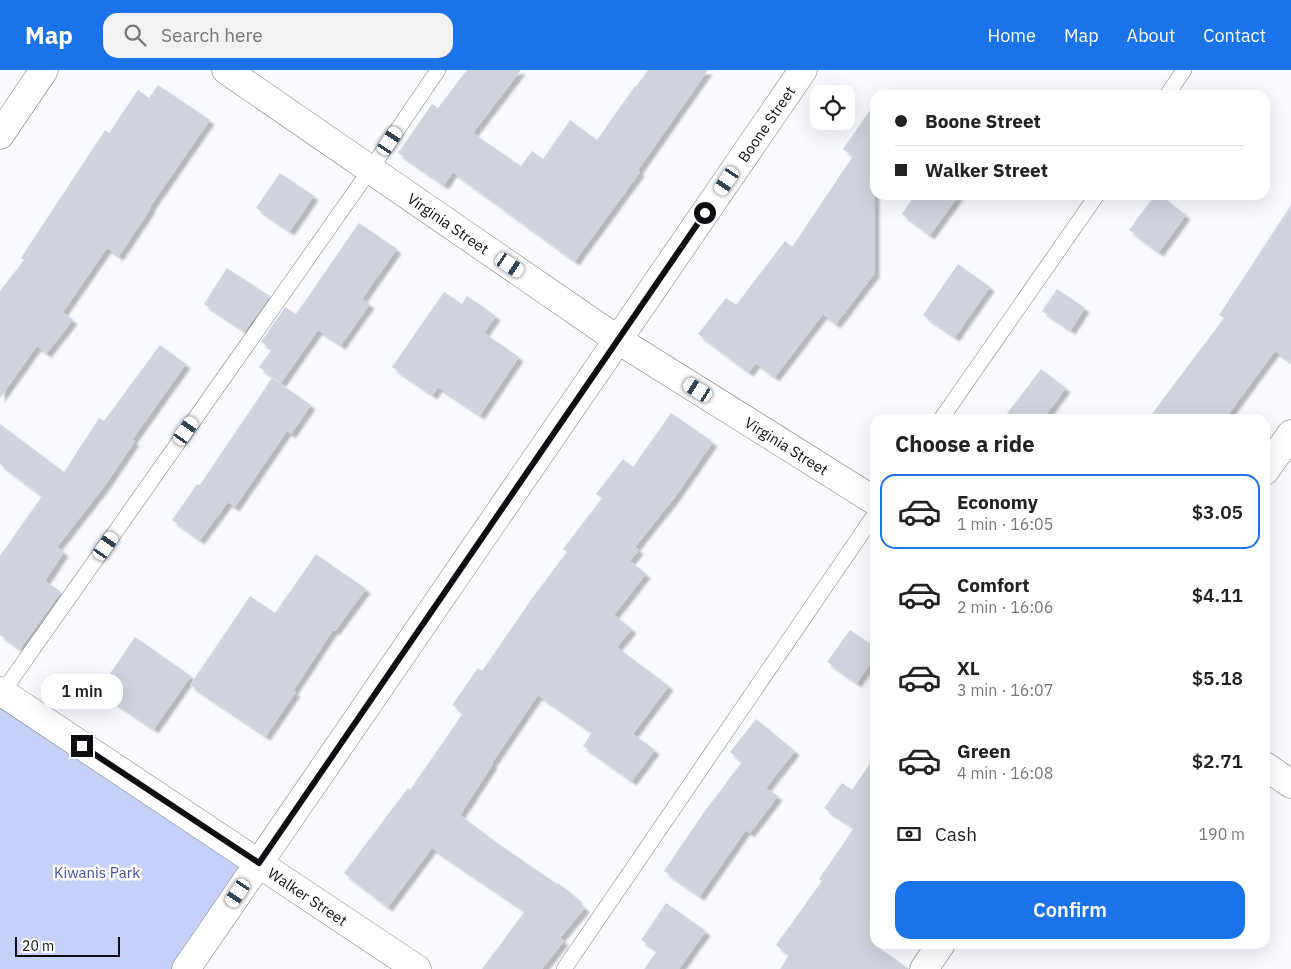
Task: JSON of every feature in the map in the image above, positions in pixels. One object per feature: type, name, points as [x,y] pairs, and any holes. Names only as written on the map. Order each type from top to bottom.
[{"type":"street","points":[[0,135],[44,70]]},
{"type":"street","name":"Virginia Street","points":[[226,70],[618,340],[870,498]]},
{"type":"street","name":"Boone Street","points":[[186,969],[803,70]]},
{"type":"street","points":[[1270,464],[1291,434]]},
{"type":"street","name":"Walker Street","points":[[1,692],[417,969]]},
{"type":"street","points":[[1270,769],[1291,784]]},
{"type":"street","points":[[924,969],[938,949]]},
{"type":"lane","points":[[1,692],[370,170],[438,70]]},
{"type":"lane","points":[[1170,90],[1184,70]]},
{"type":"lane","points":[[944,414],[1094,200]]},
{"type":"lane","points":[[564,969],[870,521]]},
{"type":"green space","name":"Kiwanis Park","points":[[0,691],[259,863],[186,969],[0,969]]},
{"type":"building","points":[[467,70],[521,70],[473,133],[521,166],[532,151],[543,159],[570,120],[597,140],[648,70],[708,70],[638,170],[640,172],[575,261],[453,172],[444,185],[398,153],[432,104],[438,108]]},
{"type":"building","points":[[158,85],[210,120],[119,256],[107,248],[63,312],[73,320],[47,353],[37,346],[0,398],[0,291],[24,260],[21,258],[105,130],[109,133],[138,90],[149,98]]},
{"type":"building","points":[[870,110],[870,200],[875,200],[875,273],[836,324],[823,314],[775,377],[756,363],[749,372],[698,334],[726,298],[736,305],[785,241],[792,247],[853,156],[843,149]]},
{"type":"building","points":[[280,173],[314,196],[290,231],[256,208]]},
{"type":"building","points":[[912,200],[955,200],[930,235],[902,214]]},
{"type":"building","points":[[1151,200],[1166,200],[1186,215],[1159,252],[1129,230]]},
{"type":"building","points":[[1291,205],[1291,362],[1275,351],[1229,414],[1152,414],[1224,318],[1219,315]]},
{"type":"building","points":[[359,223],[397,249],[362,299],[370,304],[341,345],[318,330],[281,383],[259,367],[272,349],[261,342],[285,307],[296,314]]},
{"type":"building","points":[[958,264],[990,287],[955,337],[923,315]]},
{"type":"building","points":[[227,268],[270,296],[245,331],[204,304]]},
{"type":"building","points":[[1057,289],[1085,308],[1071,330],[1042,311]]},
{"type":"building","points":[[444,292],[462,304],[467,296],[496,316],[484,333],[519,357],[480,415],[438,387],[433,395],[392,367]]},
{"type":"building","points":[[160,345],[186,364],[132,440],[135,441],[104,487],[57,547],[64,552],[45,581],[61,592],[20,649],[0,635],[0,556],[42,496],[0,464],[0,424],[64,472],[99,418],[104,421]]},
{"type":"building","points":[[1041,369],[1066,388],[1047,414],[1007,414]]},
{"type":"building","points":[[272,378],[311,405],[291,434],[287,431],[235,507],[228,502],[200,540],[172,520],[197,484],[200,485]]},
{"type":"building","points":[[671,413],[713,442],[675,497],[635,547],[639,550],[630,561],[646,574],[614,615],[632,629],[617,647],[669,686],[633,734],[655,750],[632,781],[583,746],[592,732],[538,695],[492,763],[460,815],[500,845],[558,883],[578,899],[577,901],[585,908],[560,938],[564,941],[542,969],[482,969],[525,911],[432,848],[388,907],[344,873],[408,788],[410,790],[463,713],[452,705],[478,668],[482,671],[533,597],[567,552],[563,549],[602,498],[596,494],[623,459],[633,467]]},
{"type":"building","points":[[316,554],[366,589],[335,631],[333,630],[293,691],[296,692],[266,736],[190,685],[250,596],[275,613]]},
{"type":"building","points":[[850,630],[870,644],[870,664],[857,683],[827,662]]},
{"type":"building","points":[[135,637],[191,676],[154,729],[98,691]]},
{"type":"building","points":[[756,719],[795,751],[766,788],[778,796],[750,833],[746,830],[700,896],[664,871],[702,815],[742,762],[730,752]]},
{"type":"building","points":[[870,763],[870,949],[881,949],[909,969],[780,969],[789,955],[776,945],[822,881],[819,879],[854,828],[824,808],[842,783],[852,790]]},
{"type":"building","points":[[666,903],[706,931],[679,969],[644,969],[657,951],[641,940]]},
{"type":"route","points":[[82,746],[259,863],[705,213]]}]
